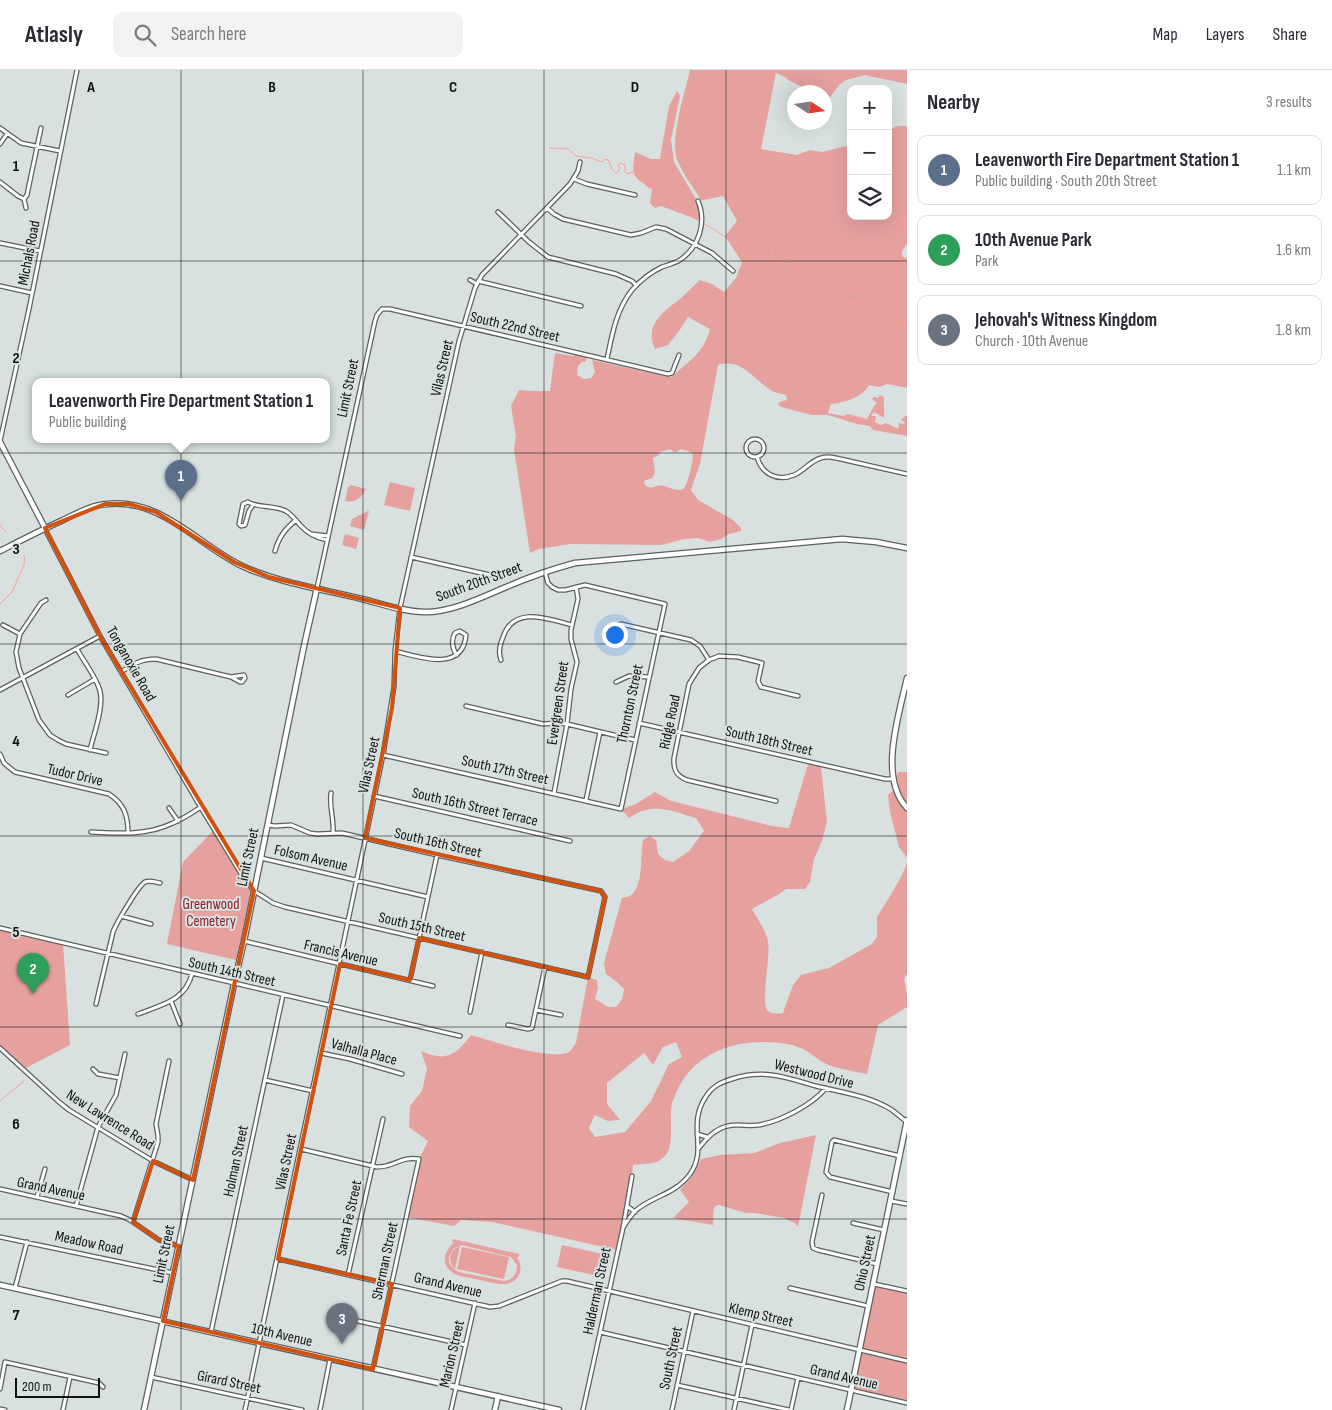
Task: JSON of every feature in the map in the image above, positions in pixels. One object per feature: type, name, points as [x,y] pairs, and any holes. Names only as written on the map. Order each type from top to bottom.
[{"type":"street","name":"Michals Road","points":[[0,441],[77,70]]},
{"type":"street","points":[[0,128],[20,143],[37,148],[60,151]]},
{"type":"street","points":[[24,199],[27,195],[41,128]]},
{"type":"street","points":[[0,144],[7,134]]},
{"type":"street","name":"Vilas Street","points":[[245,1410],[383,754],[392,701],[400,608],[468,307],[477,282],[486,269],[574,179],[580,162]]},
{"type":"street","points":[[574,179],[587,184],[635,195]]},
{"type":"street","points":[[0,182],[24,199],[26,208]]},
{"type":"street","points":[[607,359],[618,314],[626,298],[636,285],[653,273],[680,260],[695,243],[700,231],[702,216],[698,201]]},
{"type":"street","points":[[547,208],[558,217],[631,235],[656,228],[666,229],[712,253],[733,271]]},
{"type":"street","points":[[498,212],[529,242],[548,257],[616,274],[632,281],[636,285]]},
{"type":"street","points":[[0,243],[40,251]]},
{"type":"street","points":[[470,280],[581,306]]},
{"type":"street","points":[[0,286],[32,293]]},
{"type":"street","name":"South 22nd Street","points":[[380,311],[390,309],[668,374],[672,373],[679,355]]},
{"type":"street","name":"Limit Street","points":[[144,1410],[244,941],[327,538],[375,321],[380,311]]},
{"type":"street","points":[[753,439],[758,440],[763,445],[762,453],[757,457],[750,456],[746,450],[748,442],[753,439]]},
{"type":"street","name":"Tonganoxie Road","points":[[0,441],[100,636],[242,875],[254,891]]},
{"type":"street","points":[[757,457],[764,471],[780,477],[794,475],[813,461],[826,457],[907,474]]},
{"type":"street","points":[[253,505],[249,511],[245,526],[241,526],[239,524],[243,504],[246,502],[253,505],[279,508],[289,513],[311,534],[327,538]]},
{"type":"street","name":"South 20th Street","points":[[0,551],[78,512],[114,503],[140,506],[163,516],[241,565],[269,576],[400,608],[434,612],[447,609],[545,572],[575,563],[597,560],[842,539],[876,542],[907,548]]},
{"type":"street","points":[[275,551],[281,535],[296,520]]},
{"type":"street","points":[[411,557],[490,574]]},
{"type":"street","points":[[545,572],[548,582],[558,590],[576,587]]},
{"type":"street","name":"Thornton Street","points":[[576,587],[585,585],[665,604],[621,809]]},
{"type":"street","name":"Evergreen Street","points":[[554,793],[576,662],[571,638],[578,599],[576,587]]},
{"type":"street","points":[[46,600],[20,634],[16,652],[16,660],[39,720],[50,735],[66,744],[106,753]]},
{"type":"street","points":[[501,660],[499,654],[505,630],[520,618],[535,616],[572,624]]},
{"type":"street","points":[[616,626],[621,624],[691,640],[706,652],[709,660],[719,656],[727,656],[762,663],[758,681],[761,687],[798,696]]},
{"type":"street","points":[[3,625],[20,634]]},
{"type":"street","points":[[395,651],[433,660],[446,659],[457,655],[462,651],[466,636],[460,631],[456,632],[452,637],[457,655]]},
{"type":"street","points":[[0,690],[100,636]]},
{"type":"street","points":[[77,649],[100,690],[101,703],[90,750]]},
{"type":"street","points":[[121,672],[145,659],[156,659],[231,677]]},
{"type":"street","name":"Ridge Road","points":[[709,660],[699,668],[692,678],[688,689],[673,765],[675,772],[687,780],[776,801]]},
{"type":"street","points":[[616,682],[630,676],[649,677]]},
{"type":"street","points":[[907,678],[894,742],[892,763],[896,789],[907,808]]},
{"type":"street","points":[[68,696],[95,679]]},
{"type":"street","points":[[466,706],[543,724],[567,724],[635,740]]},
{"type":"street","name":"South 18th Street","points":[[639,723],[885,779],[894,779]]},
{"type":"street","points":[[586,800],[600,732]]},
{"type":"street","name":"Tudor Drive","points":[[0,754],[4,763],[9,768],[22,775],[109,794],[126,811],[128,833]]},
{"type":"street","name":"South 17th Street","points":[[383,754],[621,809]]},
{"type":"street","points":[[331,793],[330,803],[333,832]]},
{"type":"street","name":"South 16th Street Terrace","points":[[374,796],[570,841]]},
{"type":"street","points":[[91,832],[128,833],[151,831],[178,821],[201,807]]},
{"type":"street","points":[[169,808],[178,821]]},
{"type":"street","name":"South 16th Street","points":[[268,825],[291,825],[317,834],[342,833],[603,892],[605,897],[588,977]]},
{"type":"street","points":[[410,980],[436,855]]},
{"type":"street","name":"Folsom Avenue","points":[[261,858],[428,897]]},
{"type":"street","points":[[96,1004],[115,926],[144,883],[149,881],[160,883]]},
{"type":"street","name":"South 15th Street","points":[[254,891],[273,903],[588,977]]},
{"type":"street","points":[[121,916],[151,924]]},
{"type":"street","name":"South 14th Street","points":[[0,928],[108,955],[460,1036]]},
{"type":"street","name":"Francis Avenue","points":[[244,941],[433,986]]},
{"type":"street","points":[[470,1012],[482,952]]},
{"type":"street","points":[[508,1025],[532,1028],[545,967]]},
{"type":"street","points":[[138,1014],[171,1001],[182,994],[192,974]]},
{"type":"street","name":"Holman Street","points":[[211,1332],[283,995]]},
{"type":"street","points":[[171,1001],[180,1024]]},
{"type":"street","points":[[536,1010],[561,1015]]},
{"type":"street","name":"New Lawrence Road","points":[[0,1048],[59,1102],[153,1161],[192,1180]]},
{"type":"street","name":"Valhalla Place","points":[[321,1053],[402,1074]]},
{"type":"street","points":[[76,1206],[98,1127],[115,1099],[125,1054]]},
{"type":"street","points":[[133,1222],[153,1161],[158,1136],[156,1124],[169,1062]]},
{"type":"street","points":[[93,1069],[98,1074],[120,1078]]},
{"type":"street","name":"Westwood Drive","points":[[623,1228],[635,1212],[678,1188],[686,1180],[697,1160],[697,1118],[699,1108],[712,1088],[722,1082],[743,1075],[760,1073],[776,1075],[848,1093],[881,1105],[907,1121]]},
{"type":"street","points":[[265,1080],[313,1092]]},
{"type":"street","points":[[698,1149],[707,1137],[727,1125],[757,1125],[780,1120],[821,1094],[826,1088]]},
{"type":"street","name":"Santa Fe Street","points":[[348,1275],[383,1119]]},
{"type":"street","name":"Ohio Street","points":[[847,1410],[907,1121]]},
{"type":"street","points":[[697,1134],[707,1137]]},
{"type":"street","points":[[893,1192],[830,1177],[826,1172],[834,1140],[900,1156]]},
{"type":"street","points":[[300,1149],[372,1166]]},
{"type":"street","name":"Sherman Street","points":[[372,1166],[385,1167],[404,1159],[419,1159],[373,1369]]},
{"type":"street","points":[[37,1197],[45,1169]]},
{"type":"street","name":"Halderman Street","points":[[583,1410],[623,1228],[632,1176]]},
{"type":"street","name":"Grand Avenue","points":[[0,1189],[121,1216],[159,1240],[179,1246]]},
{"type":"street","points":[[822,1195],[812,1242],[814,1249],[877,1264]]},
{"type":"street","points":[[891,1200],[907,1204]]},
{"type":"street","points":[[627,1206],[635,1212]]},
{"type":"street","points":[[853,1223],[885,1230]]},
{"type":"street","name":"Meadow Road","points":[[0,1237],[173,1273]]},
{"type":"street","points":[[15,1288],[27,1242]]},
{"type":"street","name":"Grand Avenue","points":[[278,1259],[490,1306],[499,1306],[562,1281],[609,1290]]},
{"type":"street","points":[[874,1284],[907,1291]]},
{"type":"street","name":"10th Avenue","points":[[0,1285],[559,1410]]},
{"type":"street","points":[[790,1288],[869,1306]]},
{"type":"street","name":"Klemp Street","points":[[609,1290],[907,1361]]},
{"type":"street","name":"Marion Street","points":[[451,1410],[475,1303]]},
{"type":"street","name":"South Street","points":[[672,1410],[693,1311]]},
{"type":"street","points":[[358,1322],[466,1345]]},
{"type":"street","points":[[734,1410],[752,1325]]},
{"type":"street","name":"Grand Avenue","points":[[600,1332],[907,1403]]},
{"type":"street","points":[[320,1410],[330,1359]]},
{"type":"street","points":[[0,1389],[5,1362],[99,1383],[103,1387]]},
{"type":"street","points":[[63,1410],[70,1377]]},
{"type":"street","name":"Girard Street","points":[[151,1377],[302,1410]]},
{"type":"street","points":[[677,1385],[790,1410],[798,1378]]},
{"type":"street","points":[[495,1410],[498,1396]]},
{"type":"street","points":[[0,1409],[5,1410]]},
{"type":"highlighted area","points":[[105,504],[129,504],[156,512],[234,562],[269,577],[400,608],[392,708],[365,838],[601,891],[605,897],[588,977],[419,938],[410,980],[340,964],[278,1259],[392,1284],[373,1369],[163,1321],[179,1246],[159,1240],[133,1222],[153,1161],[193,1180],[254,891],[100,636],[45,528]]},
{"type":"green space","points":[[690,70],[907,70],[907,84],[865,75],[846,80],[840,84],[832,94],[832,85],[798,85],[776,73],[761,149],[797,155],[810,150],[822,152],[847,146],[847,220],[892,220],[892,128],[907,126],[907,244],[902,251],[902,256],[907,259],[907,388],[887,384],[879,387],[869,385],[858,396],[847,401],[831,404],[828,413],[843,416],[848,414],[867,419],[877,403],[872,399],[874,397],[878,398],[880,395],[884,397],[884,418],[874,412],[871,416],[876,416],[875,422],[881,425],[886,423],[898,429],[899,423],[904,424],[905,422],[901,420],[907,416],[907,436],[873,430],[870,426],[828,415],[812,415],[781,407],[778,404],[787,400],[786,395],[767,388],[742,367],[727,363],[718,365],[700,464],[691,490],[698,500],[733,520],[741,528],[741,531],[710,542],[698,538],[684,539],[662,545],[570,544],[539,549],[530,553],[514,449],[516,436],[511,406],[519,390],[550,391],[555,353],[585,356],[587,359],[578,366],[577,375],[584,379],[591,378],[595,372],[592,360],[672,377],[700,351],[710,329],[688,317],[668,345],[655,349],[652,333],[657,320],[700,280],[712,284],[724,292],[736,278],[742,262],[725,236],[737,221],[723,196],[698,201],[699,220],[661,206],[655,208],[650,203],[652,189],[634,175],[635,152],[651,159],[660,159],[669,106],[677,91],[680,96],[671,140],[674,162],[697,201],[701,200],[682,169],[675,150],[675,139]],"holes":[[[670,449],[675,453],[681,449],[693,454],[685,487],[681,490],[676,490],[662,486],[646,486],[644,481],[652,478],[655,473],[653,458],[659,455],[660,452]]]},
{"type":"green space","points":[[390,482],[415,488],[410,511],[384,505]]},
{"type":"green space","points":[[351,485],[366,489],[358,499],[345,501],[348,487]]},
{"type":"green space","points":[[368,511],[364,530],[350,526],[352,519]]},
{"type":"green space","points":[[345,534],[359,538],[356,549],[342,545]]},
{"type":"green space","points":[[808,764],[821,767],[827,822],[822,841],[814,859],[810,882],[805,889],[786,889],[752,909],[768,941],[765,999],[766,1007],[771,1013],[783,1013],[793,985],[801,975],[829,968],[872,944],[877,937],[877,917],[907,863],[907,974],[904,978],[907,1007],[878,1025],[867,1074],[831,1066],[803,1049],[781,1043],[749,1043],[719,1050],[706,1057],[684,1079],[673,1100],[671,1136],[667,1153],[656,1162],[633,1165],[617,1250],[492,1222],[461,1220],[454,1226],[406,1217],[419,1159],[428,1141],[409,1127],[410,1106],[422,1091],[427,1069],[421,1051],[437,1056],[449,1055],[460,1048],[471,1035],[536,1052],[560,1054],[569,1052],[576,1043],[588,977],[597,980],[598,988],[595,999],[608,1007],[616,1007],[622,999],[624,989],[606,974],[604,963],[622,898],[630,896],[638,886],[643,840],[650,836],[656,840],[658,854],[665,860],[673,862],[689,851],[704,831],[696,818],[670,810],[646,810],[629,818],[621,809],[636,804],[655,792],[671,801],[772,826],[789,828]],"holes":[[[676,1042],[682,1057],[669,1064],[651,1101],[625,1132],[595,1137],[589,1128],[595,1115],[608,1121],[620,1120],[607,1104],[607,1083],[644,1053],[653,1065],[663,1047]]]},
{"type":"green space","points":[[898,772],[907,772],[907,803],[899,788]]},
{"type":"green space","points":[[895,789],[907,808],[907,858],[899,847],[890,812],[888,795]]},
{"type":"green space","name":"Greenwood Cemetery","points":[[215,829],[242,875],[254,891],[240,961],[167,944],[183,862]]},
{"type":"green space","points":[[0,930],[63,943],[70,1045],[24,1069],[0,1048]]},
{"type":"green space","points":[[816,1135],[798,1227],[795,1223],[784,1218],[746,1213],[719,1205],[715,1206],[714,1209],[713,1225],[673,1218],[689,1202],[680,1190],[691,1178],[701,1159],[720,1155],[754,1153],[780,1143]]},
{"type":"green space","points":[[453,1239],[519,1254],[519,1257],[517,1257],[520,1267],[519,1274],[510,1283],[498,1284],[454,1274],[446,1266],[445,1262],[446,1253],[454,1243],[452,1242]],"holes":[[[462,1245],[511,1257],[517,1265],[516,1271],[512,1278],[504,1281],[459,1272],[449,1263],[449,1256],[454,1248]]]},
{"type":"green space","points":[[562,1245],[607,1255],[603,1277],[557,1267]]},
{"type":"green space","points":[[460,1246],[455,1269],[452,1266],[450,1256],[453,1250]]},
{"type":"green space","points":[[462,1247],[509,1257],[504,1279],[457,1269]]},
{"type":"green space","points":[[874,1284],[907,1291],[907,1403],[851,1390]]},
{"type":"waterway","points":[[550,148],[568,149],[576,156],[602,162],[605,159],[608,160],[616,173],[619,171],[618,165],[620,163],[625,165],[625,172],[627,174],[635,171],[646,179],[645,184],[649,188],[662,185],[673,206],[734,243],[747,244],[758,252],[762,246],[772,248],[772,263],[778,264],[783,259],[792,257],[803,279],[829,284],[841,304],[859,303],[871,315],[897,323],[907,323]]},
{"type":"waterway","points":[[0,524],[6,532]]},
{"type":"waterway","points":[[0,604],[12,592],[24,565],[24,556]]},
{"type":"waterway","points":[[0,1101],[24,1081]]},
{"type":"place","name":"Leavenworth Fire Department Station 1","points":[[181,501]]},
{"type":"place","name":"10th Avenue Park","points":[[33,994]]},
{"type":"place","name":"Jehovah's Witness Kingdom","points":[[342,1344]]}]
